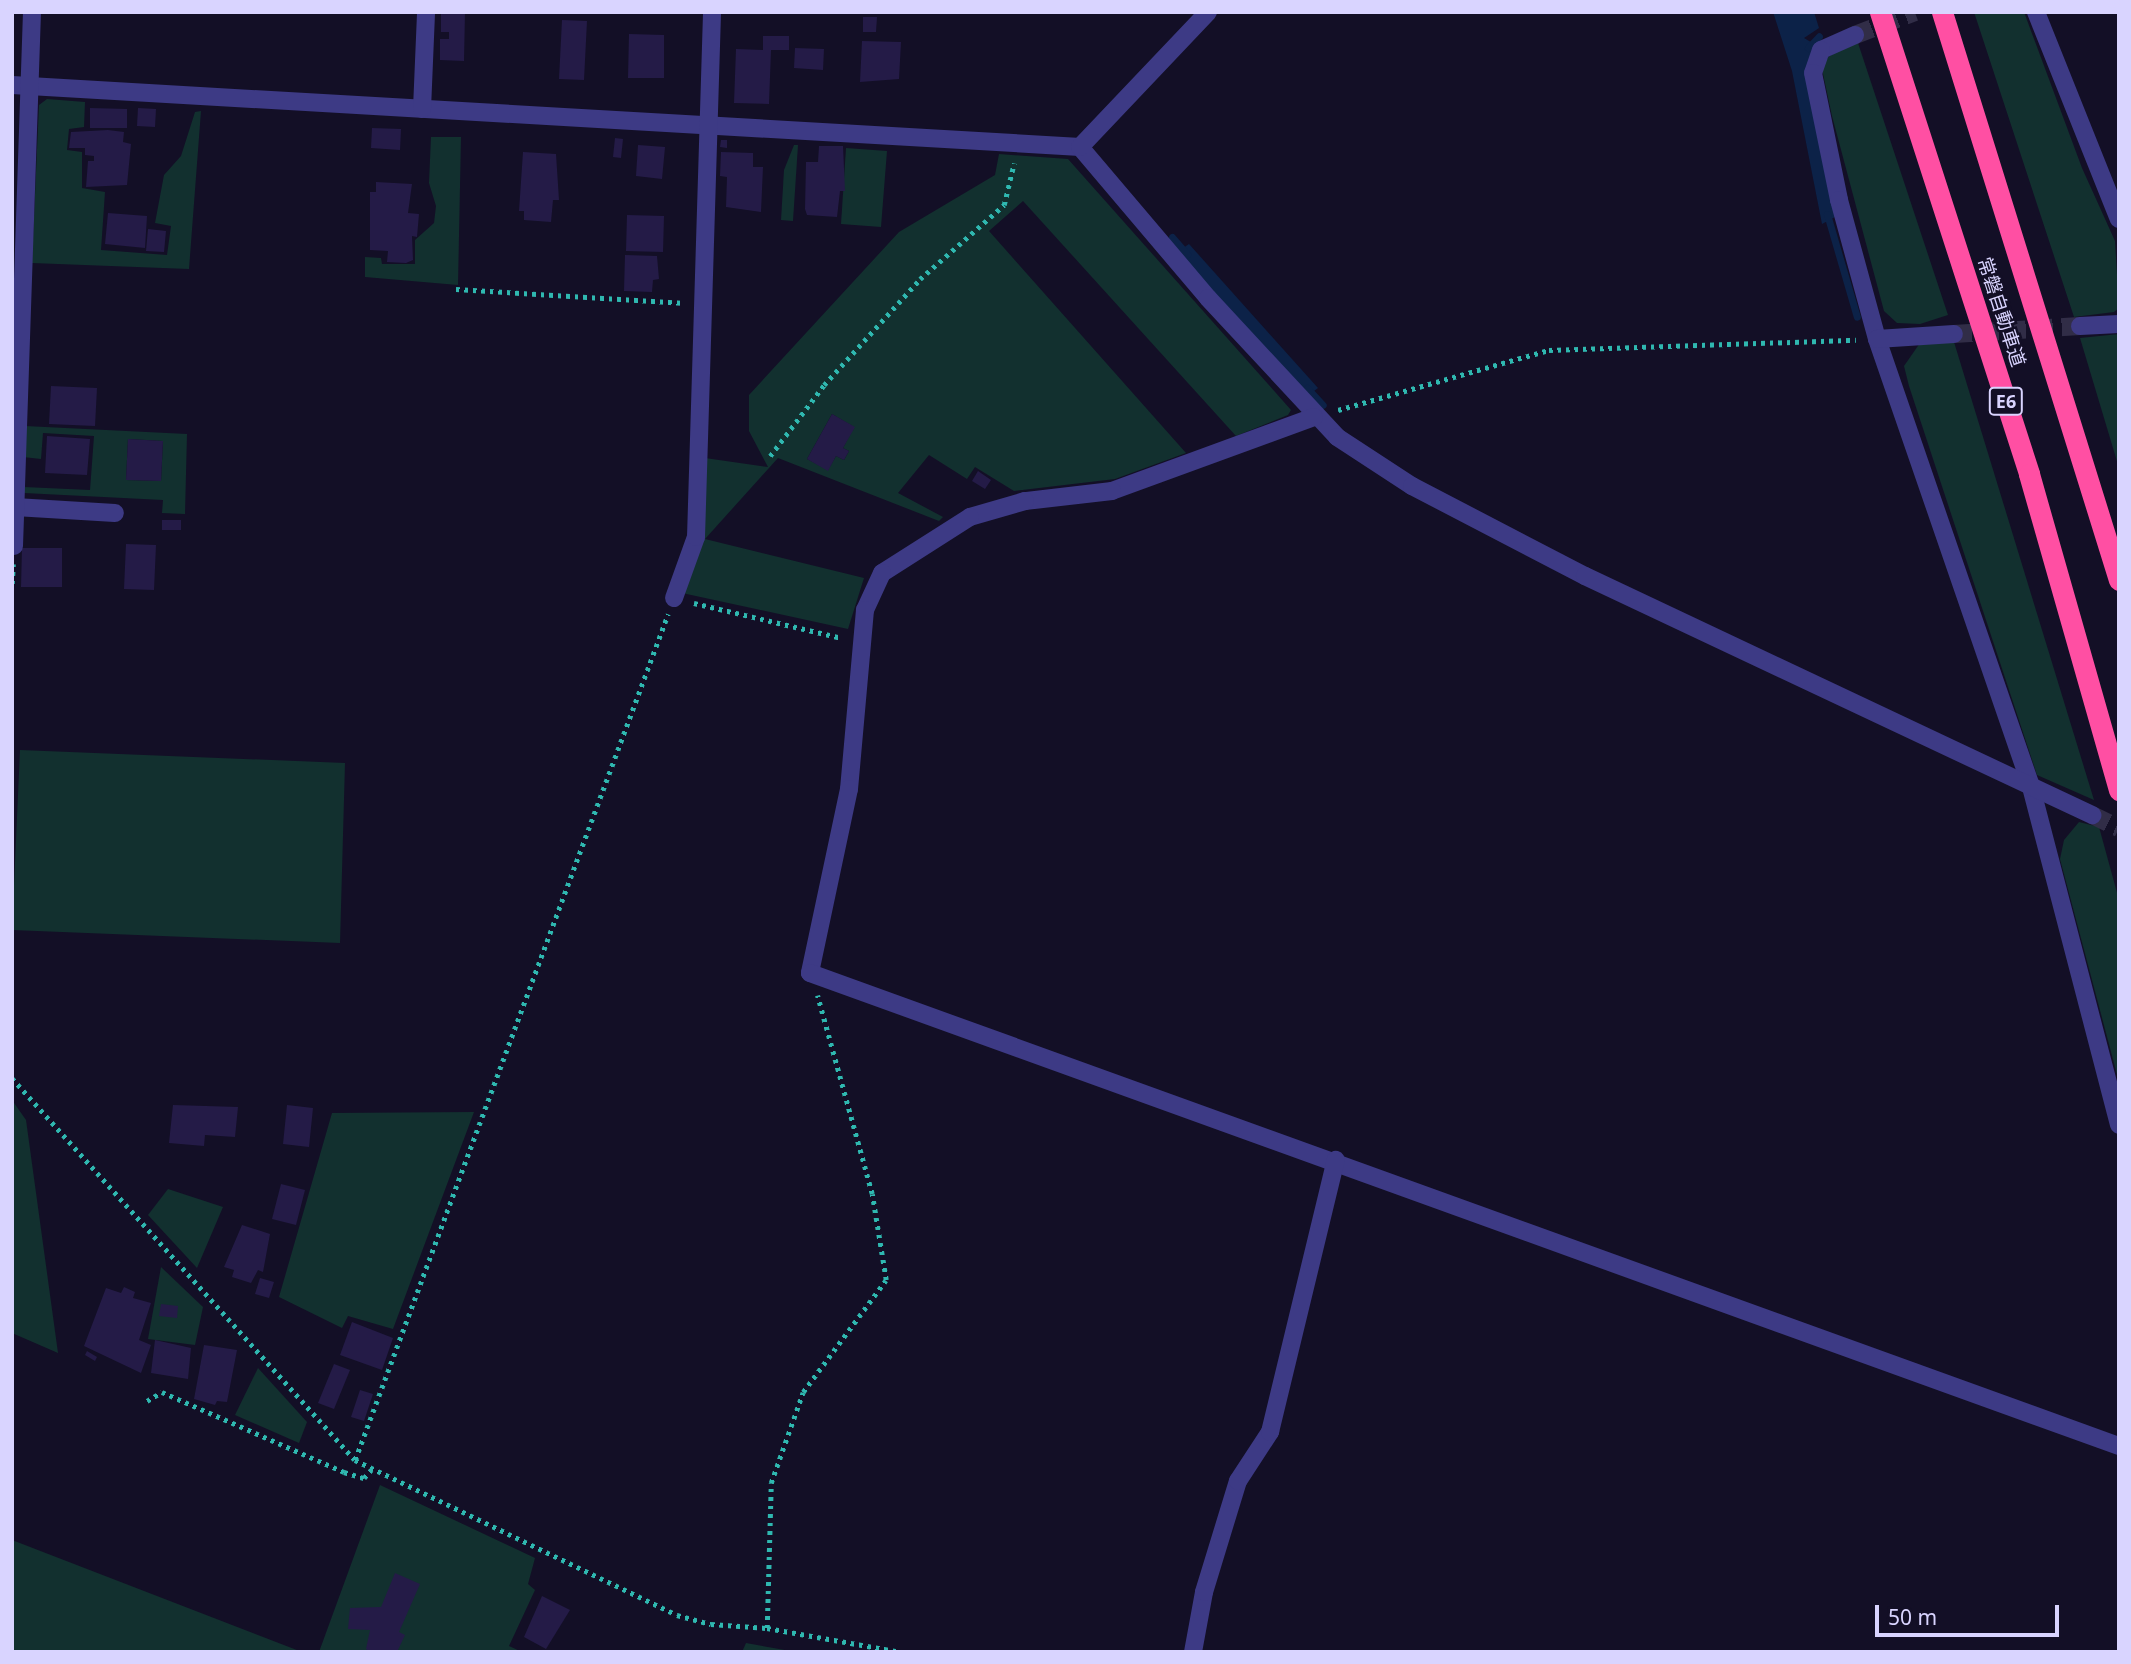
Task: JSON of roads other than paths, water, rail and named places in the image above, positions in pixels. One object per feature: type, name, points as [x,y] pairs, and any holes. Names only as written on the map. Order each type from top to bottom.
[{"type":"highway","name":"常磐自動車道","points":[[1942,12],[2119,580]]},
{"type":"highway","name":"常磐自動車道","points":[[1880,14],[2029,474],[2119,790]]},
{"type":"street","points":[[14,546],[21,85],[32,12]]},
{"type":"street","points":[[422,108],[426,12]]},
{"type":"street","points":[[674,598],[696,537],[712,12]]},
{"type":"street","points":[[1080,147],[1208,12]]},
{"type":"street","points":[[2036,12],[2119,219]]},
{"type":"street","points":[[1855,35],[1821,50],[1813,73],[1839,200],[1877,340],[2031,788],[2119,1125]]},
{"type":"street","points":[[21,85],[1080,147],[1314,417],[1412,486],[1560,563],[2092,815]]},
{"type":"street","points":[[2080,326],[2119,324]]},
{"type":"street","points":[[1877,340],[1954,334]]},
{"type":"street","points":[[1314,417],[1112,491],[1025,501],[970,517],[882,573],[865,610],[849,789],[810,973],[1336,1160],[2119,1446]]},
{"type":"street","points":[[15,507],[115,513]]},
{"type":"street","points":[[1193,1652],[1205,1592],[1238,1481],[1270,1432],[1336,1160]]},
{"type":"water","points":[[1773,12],[1814,12],[1819,28],[1804,38],[1816,45],[1835,217],[1822,224],[1792,71]]},
{"type":"water","points":[[1189,244],[1318,388],[1304,399],[1176,253]]},
{"type":"waterway","points":[[1808,48],[1819,36]]},
{"type":"waterway","points":[[1827,214],[1857,317]]},
{"type":"waterway","points":[[1172,237],[1187,254]]},
{"type":"waterway","points":[[1307,388],[1323,405]]},
{"type":"tunnel","points":[[1855,35],[1915,12]]},
{"type":"tunnel","points":[[1954,334],[2080,326]]},
{"type":"tunnel","points":[[2092,815],[2119,828]]}]
